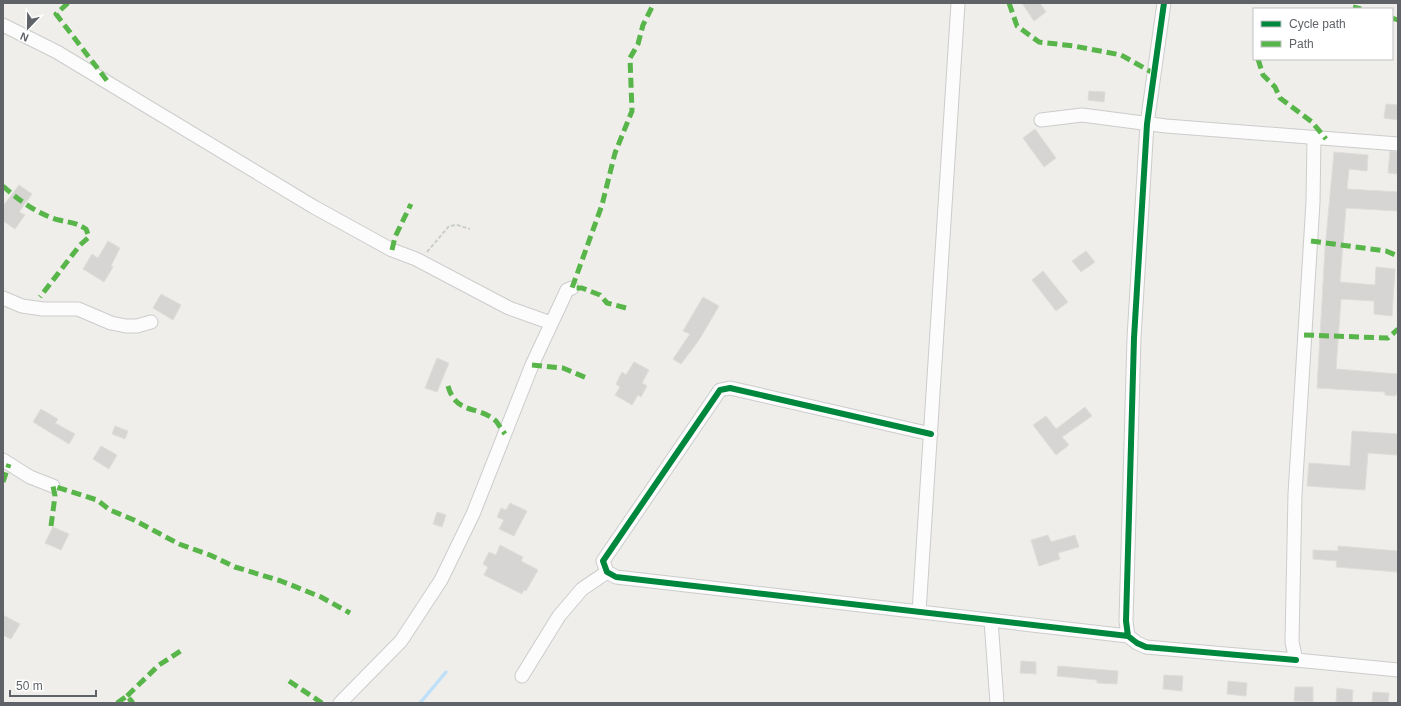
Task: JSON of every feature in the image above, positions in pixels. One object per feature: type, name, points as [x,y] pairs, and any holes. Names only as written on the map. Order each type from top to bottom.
[{"type":"street","points":[[919,612],[958,3]]},
{"type":"street","points":[[1128,636],[1126,621],[1134,338],[1147,124],[1164,3]]},
{"type":"street","points":[[3,25],[58,52],[314,207],[392,250],[416,259],[509,308],[551,323]]},
{"type":"street","points":[[1041,120],[1082,115],[1147,124],[1398,144]]},
{"type":"street","points":[[1296,660],[1292,642],[1295,494],[1313,202],[1314,138]]},
{"type":"street","points":[[340,703],[401,640],[441,580],[473,514],[551,323],[566,290],[572,288]]},
{"type":"street","points":[[3,298],[22,306],[78,310],[112,323],[126,326],[137,326],[151,322]]},
{"type":"street","points":[[931,434],[730,388],[720,390],[603,562],[607,572],[616,576],[1128,636],[1137,643],[1146,647],[1398,670]]},
{"type":"street","points":[[3,460],[30,477],[53,486]]},
{"type":"street","points":[[522,676],[559,616],[582,589],[607,572]]},
{"type":"street","points":[[991,620],[997,703]]},
{"type":"path","points":[[416,259],[426,253],[449,226],[457,225],[470,229]]},
{"type":"building","points":[[1022,3],[1040,3],[1046,12],[1034,21]]},
{"type":"building","points":[[1089,91],[1105,92],[1104,102],[1088,100]]},
{"type":"building","points":[[1386,104],[1398,105],[1398,120],[1384,118]]},
{"type":"building","points":[[1035,129],[1056,158],[1044,167],[1023,138]]},
{"type":"building","points":[[1390,151],[1398,152],[1398,174],[1388,173]]},
{"type":"building","points":[[1334,152],[1368,155],[1367,171],[1349,169],[1347,189],[1398,192],[1398,211],[1346,208],[1340,282],[1375,285],[1376,267],[1395,269],[1392,316],[1374,314],[1374,301],[1341,299],[1336,369],[1398,374],[1398,394],[1395,396],[1385,395],[1385,392],[1317,388],[1325,249]]},
{"type":"building","points":[[19,185],[32,194],[19,212],[25,215],[15,229],[3,221],[3,206]]},
{"type":"building","points":[[108,241],[120,248],[111,266],[113,267],[104,282],[83,269],[92,254],[98,258]]},
{"type":"building","points":[[1086,251],[1095,262],[1081,272],[1072,261]]},
{"type":"building","points":[[1043,271],[1068,302],[1056,311],[1032,280]]},
{"type":"building","points":[[161,294],[181,305],[173,320],[153,308]]},
{"type":"building","points":[[703,297],[719,306],[699,340],[681,364],[673,359],[690,334],[683,331]]},
{"type":"building","points":[[437,358],[449,363],[437,392],[425,388]]},
{"type":"building","points":[[634,362],[649,370],[642,383],[647,386],[641,397],[638,395],[632,405],[615,395],[620,387],[616,384],[622,372],[626,375]]},
{"type":"building","points":[[1085,407],[1092,416],[1062,437],[1069,445],[1056,455],[1033,425],[1046,416],[1056,429]]},
{"type":"building","points":[[41,409],[58,419],[55,423],[75,434],[69,444],[33,422]]},
{"type":"building","points":[[115,426],[128,431],[125,439],[112,434]]},
{"type":"building","points":[[1352,431],[1398,434],[1398,455],[1368,453],[1365,490],[1307,486],[1309,463],[1350,466]]},
{"type":"building","points":[[101,446],[117,455],[109,469],[93,459]]},
{"type":"building","points":[[510,503],[527,511],[514,536],[499,529],[504,520],[497,517],[501,508],[506,510]]},
{"type":"building","points":[[437,512],[446,515],[442,527],[433,524]]},
{"type":"building","points":[[53,527],[69,534],[61,550],[45,543]]},
{"type":"building","points":[[1048,535],[1051,542],[1075,535],[1079,547],[1058,553],[1060,559],[1039,566],[1031,540]]},
{"type":"building","points":[[500,545],[523,557],[521,561],[538,570],[526,591],[524,590],[522,594],[484,575],[488,567],[483,564],[489,552],[496,555]]},
{"type":"building","points":[[1338,546],[1398,551],[1398,572],[1336,567],[1337,561],[1313,559],[1313,550],[1338,551]]},
{"type":"building","points":[[3,615],[20,624],[11,639],[3,635]]},
{"type":"building","points":[[1021,661],[1036,662],[1036,674],[1020,673]]},
{"type":"building","points":[[1058,666],[1118,671],[1117,684],[1097,683],[1097,680],[1057,676]]},
{"type":"building","points":[[1164,675],[1183,676],[1182,691],[1163,689]]},
{"type":"building","points":[[1228,681],[1247,683],[1246,696],[1227,694]]},
{"type":"building","points":[[1295,687],[1313,687],[1313,702],[1294,701]]},
{"type":"building","points":[[1337,688],[1353,690],[1352,703],[1336,702]]},
{"type":"building","points":[[1373,692],[1389,693],[1388,703],[1372,703]]},
{"type":"waterway","points":[[420,703],[446,672]]},
{"type":"marked path","points":[[68,3],[56,14],[108,82]]},
{"type":"marked path","points":[[626,308],[607,303],[600,295],[582,288],[572,288],[602,205],[615,153],[632,111],[630,58],[638,44],[643,25],[654,3]]},
{"type":"marked path","points":[[1009,3],[1017,26],[1039,42],[1074,46],[1121,55],[1155,74]]},
{"type":"marked path","points":[[1353,7],[1357,8]]},
{"type":"marked path","points":[[1393,18],[1398,20]]},
{"type":"marked path","points":[[1258,60],[1263,75],[1275,87],[1280,98],[1312,122],[1326,139]]},
{"type":"marked path","points":[[3,186],[15,197],[36,211],[51,218],[73,223],[86,229],[89,237],[80,245],[40,297]]},
{"type":"marked path","points":[[392,250],[395,237],[411,204]]},
{"type":"marked path","points":[[1311,241],[1386,251],[1398,256]]},
{"type":"marked path","points":[[1304,335],[1388,338],[1398,329]]},
{"type":"marked path","points":[[532,365],[563,368],[589,379]]},
{"type":"marked path","points":[[448,386],[456,401],[462,406],[489,416],[496,421],[505,434]]},
{"type":"marked path","points":[[3,482],[9,464]]},
{"type":"marked path","points":[[51,526],[55,496],[53,486],[97,500],[110,510],[134,520],[179,544],[210,555],[235,567],[281,581],[321,597],[350,613]]},
{"type":"marked path","points":[[127,696],[159,665],[182,650]]},
{"type":"marked path","points":[[289,681],[322,703]]},
{"type":"marked path","points":[[117,703],[127,696],[133,703]]},
{"type":"cycle path","points":[[1164,3],[1147,124],[1134,338],[1126,621],[1128,636],[1137,643],[1146,647],[1296,660]]},
{"type":"cycle path","points":[[931,434],[730,388],[720,390],[603,561],[607,572],[616,577],[1128,636]]}]
